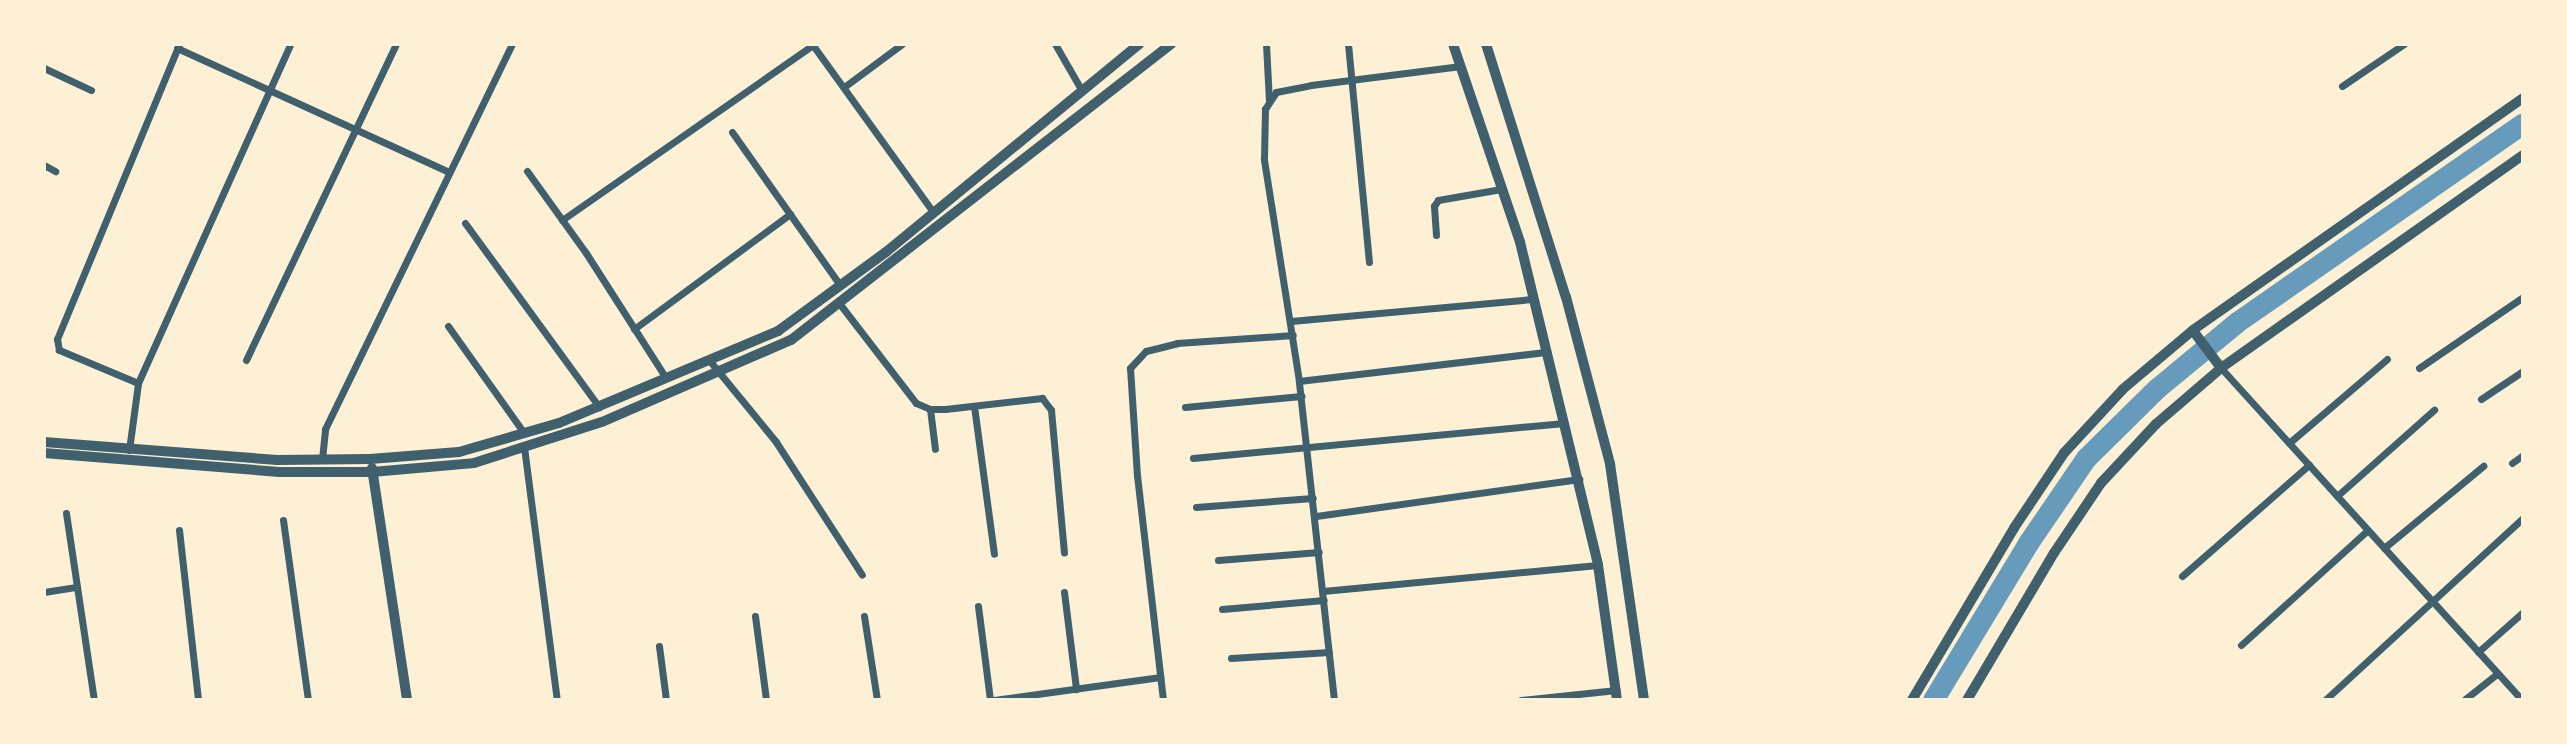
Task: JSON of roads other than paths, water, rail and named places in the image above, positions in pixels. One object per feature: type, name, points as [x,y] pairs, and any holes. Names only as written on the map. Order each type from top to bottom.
[{"type":"street","points":[[129,450],[138,383],[290,44]]},
{"type":"street","points":[[246,360],[396,44]]},
{"type":"street","points":[[322,459],[325,429],[512,44]]},
{"type":"street","points":[[562,220],[813,44],[934,213]]},
{"type":"street","points":[[844,88],[902,44]]},
{"type":"street","points":[[1055,44],[1082,91]]},
{"type":"street","points":[[44,442],[68,450],[170,457],[370,459],[459,452],[559,423],[778,331],[934,213],[1082,91],[1128,48],[1139,44]]},
{"type":"street","points":[[44,453],[68,450],[129,450],[279,472],[372,472],[474,463],[602,422],[791,340],[1171,44]]},
{"type":"street","points":[[1266,44],[1269,103]]},
{"type":"street","points":[[1348,44],[1369,262]]},
{"type":"street","points":[[1453,44],[1520,242],[1532,299],[1580,479],[1598,565],[1616,695],[1521,700]]},
{"type":"street","points":[[1486,44],[1566,297],[1610,464],[1644,700]]},
{"type":"street","points":[[2342,86],[2404,44]]},
{"type":"street","points":[[138,383],[59,350],[57,339],[178,46],[449,172]]},
{"type":"street","points":[[1334,700],[1300,381],[1264,159],[1265,109],[1276,92],[1461,66]]},
{"type":"street","points":[[44,68],[92,90]]},
{"type":"street","points":[[1912,700],[2014,528],[2064,453],[2123,389],[2194,331],[2523,98]]},
{"type":"street","points":[[732,132],[840,285]]},
{"type":"street","points":[[1967,700],[2054,554],[2101,483],[2156,424],[2221,368],[2523,155]]},
{"type":"street","points":[[44,165],[55,171]]},
{"type":"street","points":[[527,171],[666,378]]},
{"type":"street","points":[[1436,235],[1434,206],[1438,200],[1502,190]]},
{"type":"street","points":[[634,329],[790,215]]},
{"type":"street","points":[[465,223],[599,407]]},
{"type":"street","points":[[2418,368],[2523,297]]},
{"type":"street","points":[[1291,321],[1532,299]]},
{"type":"street","points":[[839,303],[916,403],[930,409],[1042,398],[1051,410],[1064,552]]},
{"type":"street","points":[[448,326],[524,433]]},
{"type":"street","points":[[2194,331],[2221,368],[2522,700]]},
{"type":"street","points":[[1163,700],[1137,476],[1130,368],[1146,351],[1177,343],[1293,335]]},
{"type":"street","points":[[1300,381],[1547,352]]},
{"type":"street","points":[[2289,443],[2387,359]]},
{"type":"street","points":[[709,360],[776,442],[862,575]]},
{"type":"street","points":[[2481,399],[2523,371]]},
{"type":"street","points":[[1185,407],[1301,396]]},
{"type":"street","points":[[974,406],[994,554]]},
{"type":"street","points":[[930,409],[935,449]]},
{"type":"street","points":[[2337,496],[2434,410]]},
{"type":"street","points":[[1193,458],[1564,423]]},
{"type":"street","points":[[524,447],[557,700]]},
{"type":"street","points":[[2512,463],[2523,455]]},
{"type":"street","points":[[370,459],[407,700]]},
{"type":"street","points":[[2182,576],[2309,465]]},
{"type":"street","points":[[2384,548],[2483,466]]},
{"type":"street","points":[[1316,516],[1580,479]]},
{"type":"street","points":[[1196,507],[1313,498]]},
{"type":"street","points":[[66,513],[94,700]]},
{"type":"street","points":[[2325,700],[2523,518]]},
{"type":"street","points":[[283,520],[308,700]]},
{"type":"street","points":[[179,530],[198,700]]},
{"type":"street","points":[[2241,645],[2368,530]]},
{"type":"street","points":[[1218,560],[1319,552]]},
{"type":"street","points":[[1323,591],[1598,565]]},
{"type":"street","points":[[44,592],[77,587]]},
{"type":"street","points":[[1063,592],[1076,689]]},
{"type":"street","points":[[1222,609],[1324,600]]},
{"type":"street","points":[[978,606],[992,700],[1160,677]]},
{"type":"street","points":[[2478,652],[2523,612]]},
{"type":"street","points":[[755,616],[766,700]]},
{"type":"street","points":[[864,616],[877,700]]},
{"type":"street","points":[[659,646],[666,700]]},
{"type":"street","points":[[1231,658],[1329,652]]},
{"type":"street","points":[[2465,700],[2498,673]]},
{"type":"street","points":[[1062,691],[1063,700]]},
{"type":"waterway","points":[[1933,700],[2028,543],[2086,458],[2156,389],[2237,322],[2523,123]]}]
